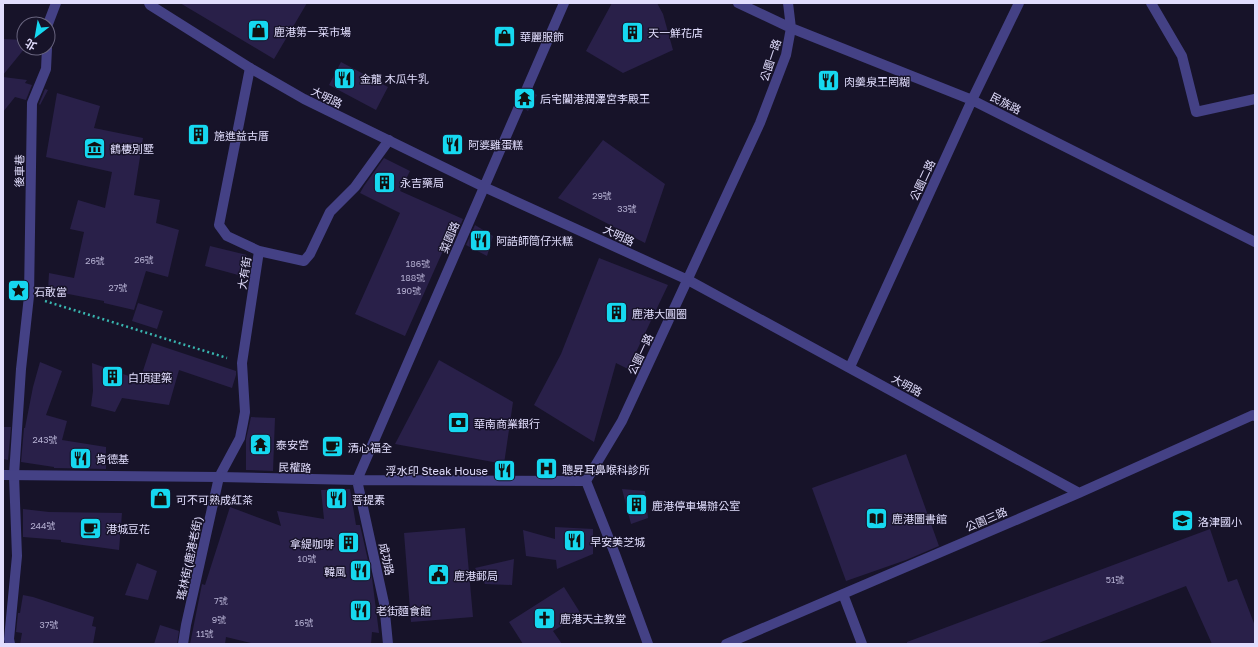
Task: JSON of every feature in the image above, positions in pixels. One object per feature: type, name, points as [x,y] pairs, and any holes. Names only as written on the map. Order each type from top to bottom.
[{"type":"street","points":[[51,16],[56,3]]},
{"type":"street","name":"大明路","points":[[149,3],[250,68],[304,99],[484,186],[688,280],[1079,493]]},
{"type":"street","name":"菜園路","points":[[357,480],[564,3]]},
{"type":"street","name":"民族路","points":[[738,3],[791,28],[972,100],[1255,242]]},
{"type":"street","name":"公園一路","points":[[586,481],[622,421],[760,123],[786,55],[791,28],[788,3]]},
{"type":"street","points":[[1151,3],[1182,56],[1196,112],[1255,99]]},
{"type":"street","name":"公園二路","points":[[850,367],[1017,5]]},
{"type":"street","name":"後車巷","points":[[14,475],[21,369],[29,296],[32,103],[46,69],[46,56]]},
{"type":"street","name":"大有街","points":[[219,476],[240,438],[245,412],[242,363],[259,251],[227,236],[219,225],[250,68]]},
{"type":"street","points":[[259,251],[304,261],[310,254],[330,212],[355,186],[389,140]]},
{"type":"street","name":"公園三路","points":[[726,644],[1079,493],[1246,418],[1255,416]]},
{"type":"street","name":"民權路","points":[[3,474],[219,476],[357,480],[586,481]]},
{"type":"street","points":[[10,644],[9,639],[17,556],[14,475]]},
{"type":"street","name":"瑤林街(鹿港老街)","points":[[184,644],[186,625],[219,476]]},
{"type":"street","name":"成功路","points":[[357,480],[384,603],[388,644]]},
{"type":"street","points":[[586,481],[648,644]]},
{"type":"street","points":[[843,594],[862,644]]},
{"type":"path","points":[[29,296],[242,363]]},
{"type":"building","name":"鹿港第一菜市場","points":[[180,3],[307,3],[274,59]]},
{"type":"building","name":"天一鮮花店","points":[[612,3],[657,3],[663,14],[673,50],[623,73],[586,51]]},
{"type":"building","points":[[3,39],[16,40],[16,56],[18,56],[3,75]]},
{"type":"building","points":[[341,62],[388,87],[376,110],[329,85]]},
{"type":"building","points":[[3,77],[27,80],[25,83],[32,85],[26,100],[15,97],[3,112]]},
{"type":"building","points":[[45,89],[48,90],[40,105],[39,104]]},
{"type":"building","points":[[532,92],[537,95],[528,111],[525,109]]},
{"type":"building","points":[[57,93],[100,106],[94,128],[143,138],[134,195],[160,200],[156,223],[179,230],[168,277],[146,271],[134,310],[104,303],[104,301],[48,290],[49,273],[74,278],[84,232],[70,229],[78,200],[105,208],[112,172],[46,157]]},
{"type":"building","points":[[603,140],[665,184],[645,243],[558,198]]},
{"type":"building","points":[[384,158],[410,171],[400,191],[463,219],[455,238],[450,235],[405,336],[355,314],[400,213],[360,193]]},
{"type":"building","name":"阿誥師筒仔米糕","points":[[475,225],[493,236],[487,256],[466,245]]},
{"type":"building","points":[[210,246],[247,255],[242,276],[205,266]]},
{"type":"building","points":[[599,258],[668,285],[628,369],[616,363],[594,442],[534,405],[561,354]]},
{"type":"building","points":[[138,303],[163,311],[157,329],[132,321]]},
{"type":"building","points":[[152,343],[236,371],[232,388],[179,370],[169,405],[122,398],[115,412],[91,406],[93,391],[92,363],[140,380]]},
{"type":"building","name":"華南商業銀行","points":[[439,360],[513,402],[504,464],[395,444]]},
{"type":"building","points":[[40,362],[62,371],[46,415],[67,421],[62,440],[106,447],[106,469],[54,468],[21,462],[24,428]]},
{"type":"building","name":"泰安宮","points":[[251,417],[275,418],[273,471],[246,470],[246,439]]},
{"type":"building","points":[[3,427],[11,427],[8,460],[3,459]]},
{"type":"building","name":"鹿港圖書館","points":[[906,454],[939,546],[906,560],[846,581],[812,488]]},
{"type":"building","points":[[350,489],[356,525],[360,525],[372,578],[379,633],[372,632],[371,644],[255,644],[226,637],[225,644],[190,644],[202,584],[205,585],[230,507],[281,526],[277,511],[324,519],[321,490]]},
{"type":"building","name":"鹿港停車場辦公室","points":[[622,489],[645,491],[648,518],[631,524]]},
{"type":"building","name":"港城豆花","points":[[23,509],[49,512],[122,513],[119,550],[61,542],[61,540],[23,537]]},
{"type":"building","name":"早安美芝城","points":[[555,527],[593,529],[593,554],[557,569],[556,560],[526,556],[523,530],[555,539]]},
{"type":"building","name":"鹿港郵局","points":[[465,528],[473,617],[411,622],[404,533]]},
{"type":"building","points":[[1210,529],[1228,582],[1237,579],[1255,626],[1255,644],[1212,644],[1186,586],[1036,644],[907,644],[907,642]]},
{"type":"building","points":[[514,559],[512,585],[485,584],[475,568]]},
{"type":"building","points":[[137,563],[157,571],[148,600],[125,595]]},
{"type":"building","name":"鹿港天主教堂","points":[[564,587],[581,614],[553,631],[562,644],[523,644],[509,622]]},
{"type":"building","points":[[23,595],[94,617],[92,626],[96,627],[93,644],[20,644],[22,633],[16,632],[18,613],[20,613]]},
{"type":"building","points":[[160,625],[179,631],[177,644],[154,644]]},
{"type":"place","name":"鹿港第一菜市場","points":[[259,31]]},
{"type":"place","name":"天一鮮花店","points":[[632,32]]},
{"type":"place","name":"華麗服飾","points":[[505,36]]},
{"type":"place","name":"金龍 木瓜牛乳","points":[[344,78]]},
{"type":"place","name":"肉羹泉王罔糊","points":[[828,81]]},
{"type":"place","name":"后宅闔港潤澤宮李殿王","points":[[524,98]]},
{"type":"place","name":"施進益古厝","points":[[198,135]]},
{"type":"place","name":"阿婆雞蛋糕","points":[[452,144]]},
{"type":"place","name":"鶴棲別墅","points":[[95,148]]},
{"type":"place","name":"永吉藥局","points":[[385,182]]},
{"type":"place","name":"阿誥師筒仔米糕","points":[[480,240]]},
{"type":"place","name":"石敢當","points":[[19,291]]},
{"type":"place","name":"鹿港大圓圈","points":[[616,313]]},
{"type":"place","name":"白頂建築","points":[[112,377]]},
{"type":"place","name":"華南商業銀行","points":[[458,423]]},
{"type":"place","name":"泰安宮","points":[[260,444]]},
{"type":"place","name":"清心福全","points":[[333,447]]},
{"type":"place","name":"肯德基","points":[[80,458]]},
{"type":"place","name":"聰昇耳鼻喉科診所","points":[[546,469]]},
{"type":"place","name":"浮水印 Steak House","points":[[504,470]]},
{"type":"place","name":"可不可熟成紅茶","points":[[161,499]]},
{"type":"place","name":"菩提素","points":[[337,499]]},
{"type":"place","name":"鹿港停車場辦公室","points":[[636,505]]},
{"type":"place","name":"鹿港圖書館","points":[[876,518]]},
{"type":"place","name":"洛津國小","points":[[1182,521]]},
{"type":"place","name":"港城豆花","points":[[91,528]]},
{"type":"place","name":"早安美芝城","points":[[574,541]]},
{"type":"place","name":"拿緹咖啡","points":[[349,543]]},
{"type":"place","name":"韓風","points":[[361,571]]},
{"type":"place","name":"鹿港郵局","points":[[438,575]]},
{"type":"place","name":"老街麵食館","points":[[361,610]]},
{"type":"place","name":"鹿港天主教堂","points":[[545,618]]}]
